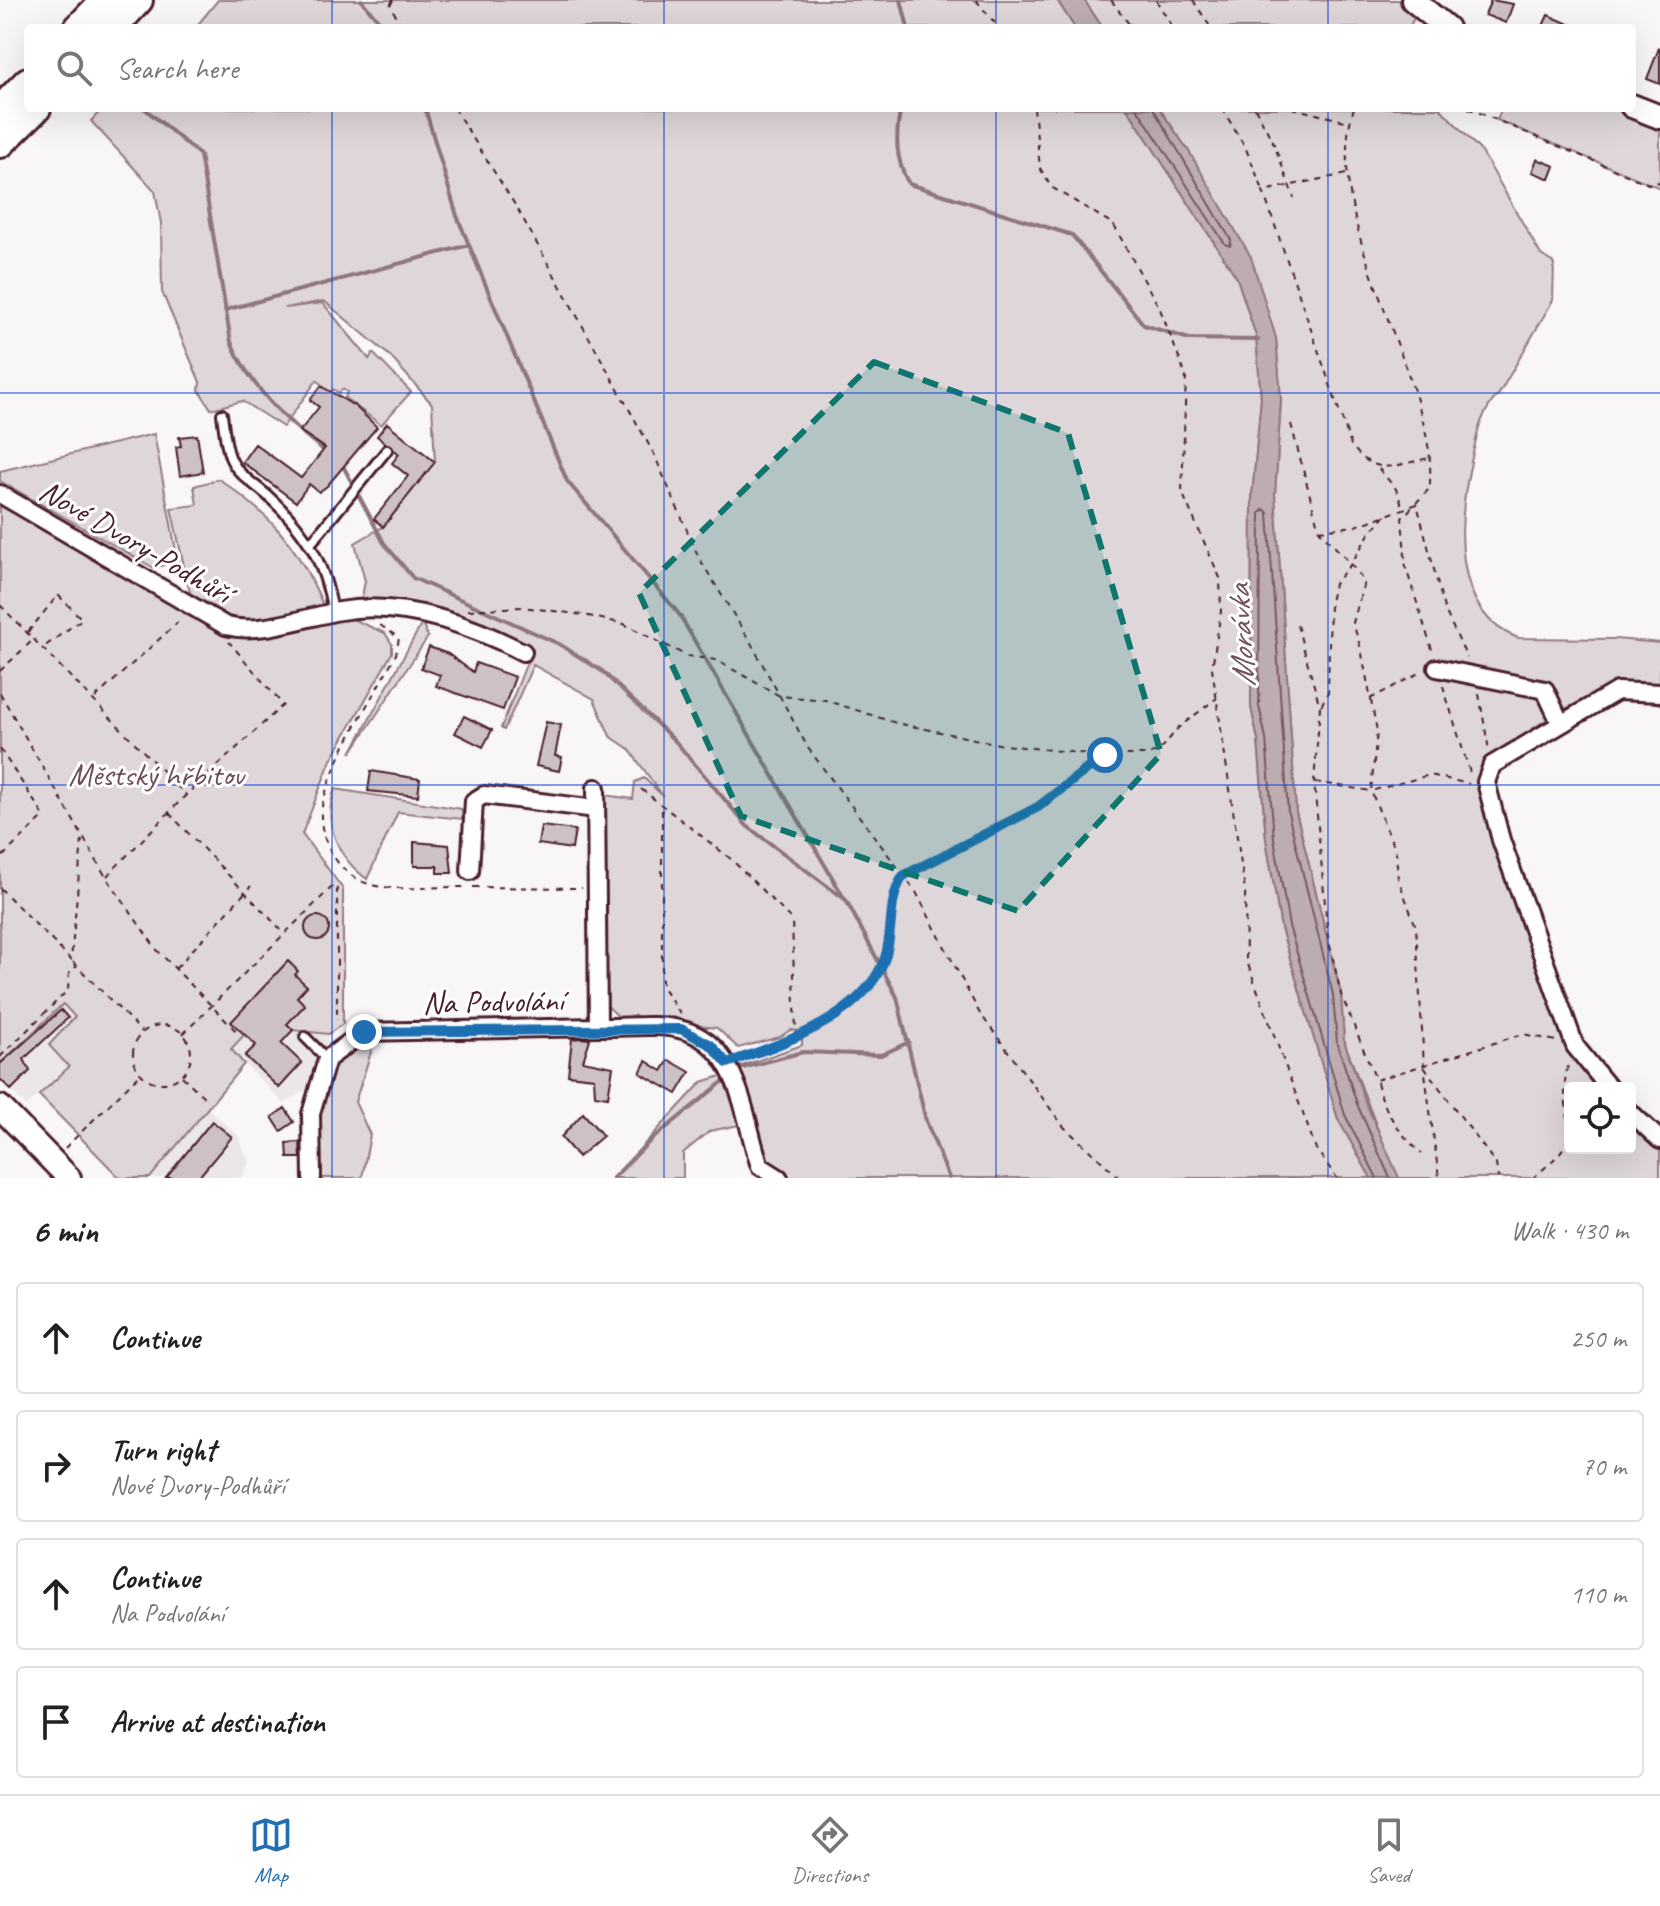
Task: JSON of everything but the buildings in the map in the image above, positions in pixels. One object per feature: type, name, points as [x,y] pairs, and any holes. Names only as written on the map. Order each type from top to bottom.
[{"type":"highway","points":[[83,24],[106,0]]},
{"type":"highway","points":[[116,24],[138,0]]},
{"type":"highway","points":[[0,111],[24,86]]},
{"type":"highway","points":[[0,143],[32,112]]},
{"type":"main road","points":[[1415,2],[1442,24]]},
{"type":"main road","points":[[1636,108],[1660,117]]},
{"type":"main road","points":[[0,1107],[69,1178]]},
{"type":"street","name":"Nové Dvory-Podhůří","points":[[0,494],[226,626],[244,631],[333,612],[387,609],[476,628],[523,652]]},
{"type":"street","points":[[1437,668],[1545,690],[1560,722]]},
{"type":"street","points":[[1604,1082],[1575,1046],[1501,840],[1486,782],[1492,765],[1617,691],[1660,693]]},
{"type":"street","points":[[596,788],[598,1027],[681,1029],[711,1045],[734,1071],[760,1166],[779,1178]]},
{"type":"street","points":[[470,871],[472,811],[474,801],[484,795],[596,809]]},
{"type":"street","name":"Na Podvolání","points":[[327,1059],[364,1032],[598,1027]]},
{"type":"street","points":[[312,1178],[311,1114],[327,1059]]},
{"type":"street","points":[[1636,1118],[1660,1140]]},
{"type":"lane","points":[[222,414],[229,457],[239,472],[269,497],[311,543],[327,573],[333,612]]},
{"type":"lane","points":[[311,543],[387,450]]},
{"type":"lane","points":[[305,1037],[327,1059]]},
{"type":"path","points":[[393,0],[390,6],[401,24]]},
{"type":"path","points":[[976,0],[996,24]]},
{"type":"path","points":[[1111,0],[1129,24]]},
{"type":"path","points":[[1156,0],[1171,24]]},
{"type":"path","points":[[1193,0],[1208,24]]},
{"type":"path","points":[[457,112],[517,208],[654,454],[699,558],[808,748],[903,876],[979,1012],[1064,1127],[1120,1178]]},
{"type":"path","points":[[1034,112],[1040,168],[1051,187],[1113,224],[1165,323],[1186,376],[1182,492],[1220,578],[1221,611],[1212,668],[1245,891],[1246,959],[1316,1149],[1337,1178]]},
{"type":"path","points":[[1224,112],[1246,149],[1263,191],[1351,445],[1363,461],[1379,468],[1396,489],[1403,509]]},
{"type":"path","points":[[1257,112],[1274,144],[1294,198]]},
{"type":"path","points":[[1309,112],[1350,122]]},
{"type":"path","points":[[1314,782],[1371,791],[1430,775],[1474,785],[1406,568],[1402,518],[1430,488],[1429,458],[1416,403],[1359,229],[1347,174],[1345,134],[1353,112]]},
{"type":"path","points":[[1477,112],[1648,184],[1660,182]]},
{"type":"path","points":[[1263,191],[1347,174]]},
{"type":"path","points":[[1291,424],[1319,530],[1364,582],[1353,623],[1377,731],[1371,791],[1396,852],[1398,878],[1416,927],[1424,1066],[1439,1178]]},
{"type":"path","points":[[1379,468],[1429,458]]},
{"type":"path","points":[[1319,530],[1356,526],[1417,504]]},
{"type":"path","points":[[1417,504],[1444,608],[1475,676],[1492,765]]},
{"type":"path","points":[[1320,707],[1328,692],[1330,602],[1334,584],[1386,515]]},
{"type":"path","points":[[28,633],[58,595],[82,619],[43,648]]},
{"type":"path","points":[[0,605],[186,795]]},
{"type":"path","points":[[461,610],[488,612],[522,607],[624,624],[687,656],[716,660],[732,667],[780,696],[825,700],[896,723],[1004,745],[1105,755],[1149,755],[1162,748],[1178,728],[1217,698]]},
{"type":"path","points":[[94,699],[178,622]]},
{"type":"path","points":[[378,624],[399,638],[396,654],[347,746],[322,803],[321,824],[330,850],[347,875],[371,885],[595,887]]},
{"type":"path","points":[[1297,625],[1320,707],[1314,782],[1328,937],[1341,994],[1382,1102],[1393,1123],[1422,1154]]},
{"type":"path","points":[[106,877],[186,795],[283,705],[225,637],[226,626]]},
{"type":"path","points":[[0,671],[34,639]]},
{"type":"path","points":[[1370,699],[1425,670],[1437,668]]},
{"type":"path","points":[[0,693],[106,877],[157,950],[238,1033]]},
{"type":"path","points":[[0,749],[44,816],[0,859]]},
{"type":"path","points":[[727,1063],[789,1041],[822,1025],[872,984],[885,957],[893,892],[903,876],[1038,807],[1105,755]]},
{"type":"path","points":[[641,789],[731,859],[792,920],[796,1033],[789,1041]]},
{"type":"path","points":[[662,808],[662,986],[670,1003],[688,1023]]},
{"type":"path","points":[[169,813],[285,934]]},
{"type":"path","points":[[71,960],[82,837]]},
{"type":"path","points":[[183,1034],[334,885],[337,889],[337,1020]]},
{"type":"path","points":[[175,969],[251,886]]},
{"type":"path","points":[[0,888],[142,1032]]},
{"type":"path","points":[[0,1057],[68,990],[69,973],[77,966]]},
{"type":"path","points":[[163,1025],[183,1034],[191,1055],[182,1075],[161,1082],[141,1073],[133,1052],[142,1032],[163,1025]]},
{"type":"path","points":[[1376,1080],[1523,1034],[1575,1046],[1564,1077],[1562,1098],[1569,1121],[1568,1136],[1564,1148],[1533,1178]]},
{"type":"path","points":[[1424,1066],[1496,1164],[1498,1178]]},
{"type":"path","points":[[60,1153],[141,1073]]},
{"type":"path","points":[[182,1075],[207,1100]]},
{"type":"highlighted area","points":[[874,362],[1068,433],[1161,754],[1018,911],[741,816],[639,593]]},
{"type":"shaded area","points":[[63,1004],[75,1017],[69,1067],[26,1106],[0,1079],[0,1064]]},
{"type":"shaded area","points":[[271,1007],[293,1030],[328,1034],[327,1053],[316,1083],[284,1104],[230,1049]]},
{"type":"shaded area","points":[[207,1108],[238,1135],[249,1162],[241,1178],[150,1178]]},
{"type":"green space","points":[[218,0],[1057,0],[1072,24],[198,24]]},
{"type":"green space","points":[[1084,0],[1404,0],[1417,12],[1411,24],[1100,24]]},
{"type":"green space","points":[[99,112],[1130,112],[1237,278],[1256,336],[1261,398],[1252,497],[1251,707],[1258,740],[1266,839],[1281,928],[1338,1119],[1371,1178],[791,1178],[778,1170],[767,1158],[753,1130],[739,1067],[802,1045],[802,1031],[790,1030],[780,1037],[738,1048],[717,1028],[620,1018],[601,1000],[597,794],[633,799],[635,782],[644,778],[663,796],[629,749],[610,736],[594,699],[533,665],[504,730],[501,728],[531,652],[484,623],[435,611],[361,602],[365,581],[355,543],[384,526],[435,462],[432,404],[390,356],[324,301],[285,308],[323,303],[369,359],[373,353],[411,392],[381,425],[345,398],[347,392],[342,389],[339,393],[333,389],[330,393],[317,380],[283,427],[242,401],[211,409],[199,390],[200,382],[162,292],[161,223],[155,191],[91,121]]},
{"type":"green space","points":[[1162,112],[1444,112],[1482,152],[1541,255],[1554,263],[1553,300],[1499,394],[1487,409],[1477,434],[1463,510],[1464,562],[1480,608],[1496,626],[1518,638],[1615,639],[1660,643],[1660,704],[1610,698],[1568,707],[1526,734],[1480,776],[1579,1061],[1594,1082],[1564,1082],[1564,1154],[1636,1154],[1636,1124],[1660,1146],[1660,1178],[1399,1178],[1391,1164],[1344,1041],[1341,994],[1296,812],[1275,495],[1281,400],[1276,338],[1190,153]]},
{"type":"green space","points":[[1500,112],[1630,112],[1660,124],[1660,188],[1497,120]]},
{"type":"green space","points":[[154,434],[178,561],[154,568],[0,481],[0,471]]},
{"type":"green space","points":[[219,479],[255,507],[283,536],[295,551],[325,610],[244,627],[190,593],[171,508],[197,505],[194,486]]},
{"type":"green space","name":"Městský hřbitov","points":[[0,501],[224,632],[243,636],[343,615],[385,633],[392,644],[392,653],[331,760],[302,834],[343,889],[343,1024],[328,1034],[293,1030],[270,1007],[231,1049],[244,1064],[150,1178],[120,1178],[39,1095],[69,1067],[49,1045],[75,1017],[63,1004],[0,1064]]},
{"type":"green space","points":[[422,623],[428,637],[351,753]]},
{"type":"green space","points":[[335,789],[462,809],[462,819],[398,812],[367,879],[348,861],[335,839],[330,814]]},
{"type":"green space","points":[[365,1039],[372,1044],[371,1052],[355,1102],[370,1135],[362,1178],[318,1178],[314,1123],[327,1065]]},
{"type":"green space","points":[[731,1073],[744,1124],[710,1131],[683,1153],[683,1178],[613,1178],[702,1082]]},
{"type":"water","points":[[1057,0],[1084,0],[1100,24],[1072,24]]},
{"type":"water","points":[[1130,112],[1162,112],[1190,153],[1251,257],[1276,338],[1281,399],[1275,495],[1296,812],[1341,994],[1344,1041],[1365,1101],[1399,1178],[1371,1178],[1338,1119],[1281,928],[1266,839],[1258,740],[1251,707],[1252,497],[1261,398],[1256,336],[1237,278]]},
{"type":"waterway","points":[[361,0],[382,24]]},
{"type":"waterway","points":[[901,0],[907,24]]},
{"type":"waterway","points":[[149,112],[200,155],[231,342],[239,359],[271,403],[326,452]]},
{"type":"waterway","points":[[426,112],[457,216],[567,481],[679,614],[844,898]]},
{"type":"waterway","points":[[900,112],[898,147],[901,166],[909,184],[1072,235],[1144,325],[1189,339],[1258,340]]},
{"type":"waterway","points":[[225,310],[469,245]]},
{"type":"waterway","points":[[342,464],[384,543],[413,578],[559,644],[602,671],[676,742],[747,826],[846,900],[897,997],[926,1121],[949,1178]]},
{"type":"waterway","points":[[739,1069],[803,1052],[881,1055],[909,1042]]},
{"type":"waterway","points":[[613,1178],[650,1141],[725,1080]]},
{"type":"route","points":[[364,1032],[598,1027],[681,1029],[711,1045],[727,1063],[789,1041],[822,1025],[872,984],[885,957],[893,892],[903,876],[1038,807],[1105,755]]},
{"type":"water label","name":"Morávka","points":[[1240,636]]}]
